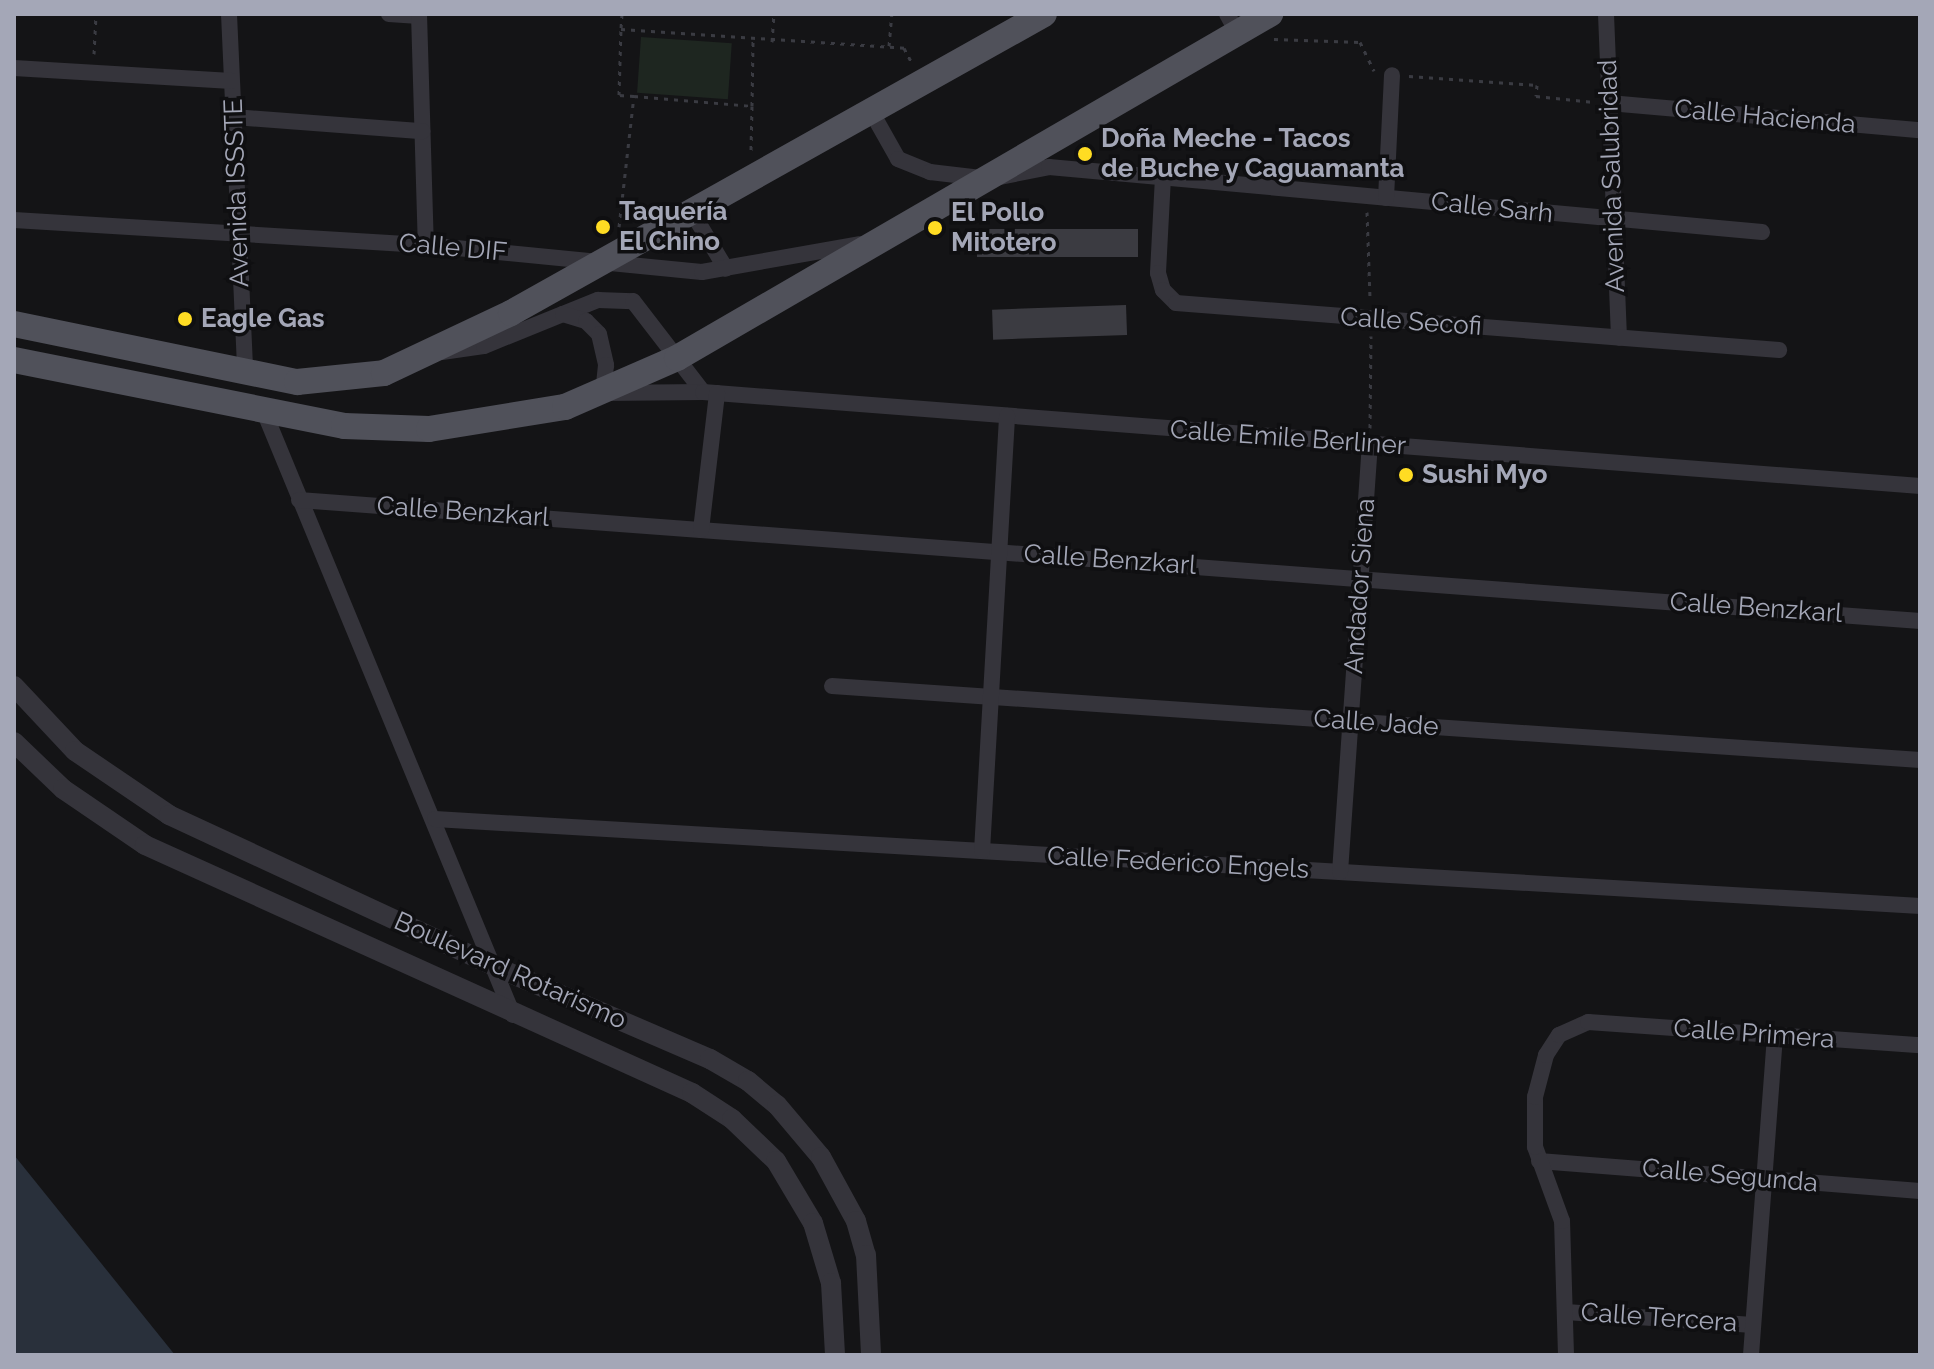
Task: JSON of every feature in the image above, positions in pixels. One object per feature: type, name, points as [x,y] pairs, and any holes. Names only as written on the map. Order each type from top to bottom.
[{"type":"main road","points":[[14,324],[297,382],[354,379],[432,353],[612,257],[1044,14]]},
{"type":"main road","points":[[14,360],[265,414],[344,426],[429,429],[525,417],[603,393],[677,358],[990,179],[1232,24],[1270,14]]},
{"type":"street","name":"Avenida ISSSTE","points":[[229,14],[245,373]]},
{"type":"street","points":[[389,14],[419,15],[426,245]]},
{"type":"street","name":"Avenida Salubridad","points":[[1606,14],[1619,338]]},
{"type":"street","points":[[14,68],[232,81]]},
{"type":"street","points":[[1386,198],[1392,75]]},
{"type":"street","name":"Calle Hacienda","points":[[1609,103],[1920,130]]},
{"type":"street","name":"Calle Sarh","points":[[871,111],[898,159],[911,167],[990,179],[1049,167],[1762,232]]},
{"type":"street","points":[[234,117],[422,131]]},
{"type":"street","name":"Calle Secofi","points":[[1163,177],[1158,273],[1163,290],[1176,303],[1779,350]]},
{"type":"street","points":[[692,212],[726,269]]},
{"type":"street","name":"Calle DIF","points":[[14,220],[612,257],[702,272],[889,238]]},
{"type":"street","points":[[432,353],[484,346],[598,300],[633,301],[677,358],[710,393],[701,530]]},
{"type":"street","points":[[563,314],[586,321],[599,334],[606,365],[603,393]]},
{"type":"street","name":"Calle Emile Berliner","points":[[603,393],[710,393],[1920,486]]},
{"type":"street","points":[[265,414],[435,819],[513,1015]]},
{"type":"street","points":[[982,851],[988,696],[1007,416]]},
{"type":"street","name":"Andador Siena","points":[[1340,872],[1370,444]]},
{"type":"street","name":"Calle Benzkarl","points":[[299,500],[1920,621]]},
{"type":"street","name":"Boulevard Rotarismo","points":[[14,686],[75,751],[137,796],[494,966],[710,1059],[777,1105],[821,1157],[856,1221],[871,1296],[871,1355]]},
{"type":"street","name":"Calle Jade","points":[[832,686],[1920,760]]},
{"type":"street","name":"Boulevard Rotarismo","points":[[14,742],[63,789],[145,845],[513,1015],[692,1093],[762,1145],[799,1192],[824,1254],[835,1355]]},
{"type":"street","name":"Calle Federico Engels","points":[[435,819],[1920,906]]},
{"type":"street","points":[[396,920],[401,964]]},
{"type":"street","name":"Calle Primera","points":[[1539,1161],[1535,1097],[1546,1055],[1559,1035],[1588,1022],[1920,1045]]},
{"type":"street","points":[[1751,1355],[1775,1035]]},
{"type":"street","points":[[1539,1161],[1562,1221],[1566,1355]]},
{"type":"street","name":"Calle Segunda","points":[[1539,1161],[1920,1191]]},
{"type":"street","name":"Calle Tercera","points":[[1566,1312],[1753,1325]]},
{"type":"path","points":[[93,72],[96,14]]},
{"type":"path","points":[[622,14],[619,95],[752,106]]},
{"type":"path","points":[[772,43],[774,14]]},
{"type":"path","points":[[889,48],[892,14]]},
{"type":"path","points":[[1232,24],[1360,42],[1370,71],[1537,85],[1536,96],[1609,103]]},
{"type":"path","points":[[621,29],[772,43],[904,48],[923,82]]},
{"type":"path","points":[[751,179],[753,41]]},
{"type":"path","points":[[612,257],[634,96]]},
{"type":"shaded area","points":[[641,37],[732,43],[728,99],[637,93]]},
{"type":"shaded area","points":[[14,1155],[175,1355],[14,1355]]},
{"type":"building","points":[[977,229],[1138,229],[1138,257],[977,257]]},
{"type":"building","points":[[1126,305],[1127,335],[993,340],[992,310]]},
{"type":"place","name":"Doña Meche - Tacos de Buche y Caguamanta","points":[[1085,154]]},
{"type":"place","name":"Taquería El Chino","points":[[603,227]]},
{"type":"place","name":"El Pollo Mitotero","points":[[935,228]]},
{"type":"place","name":"Eagle Gas","points":[[185,319]]},
{"type":"place","name":"Sushi Myo","points":[[1406,475]]}]
